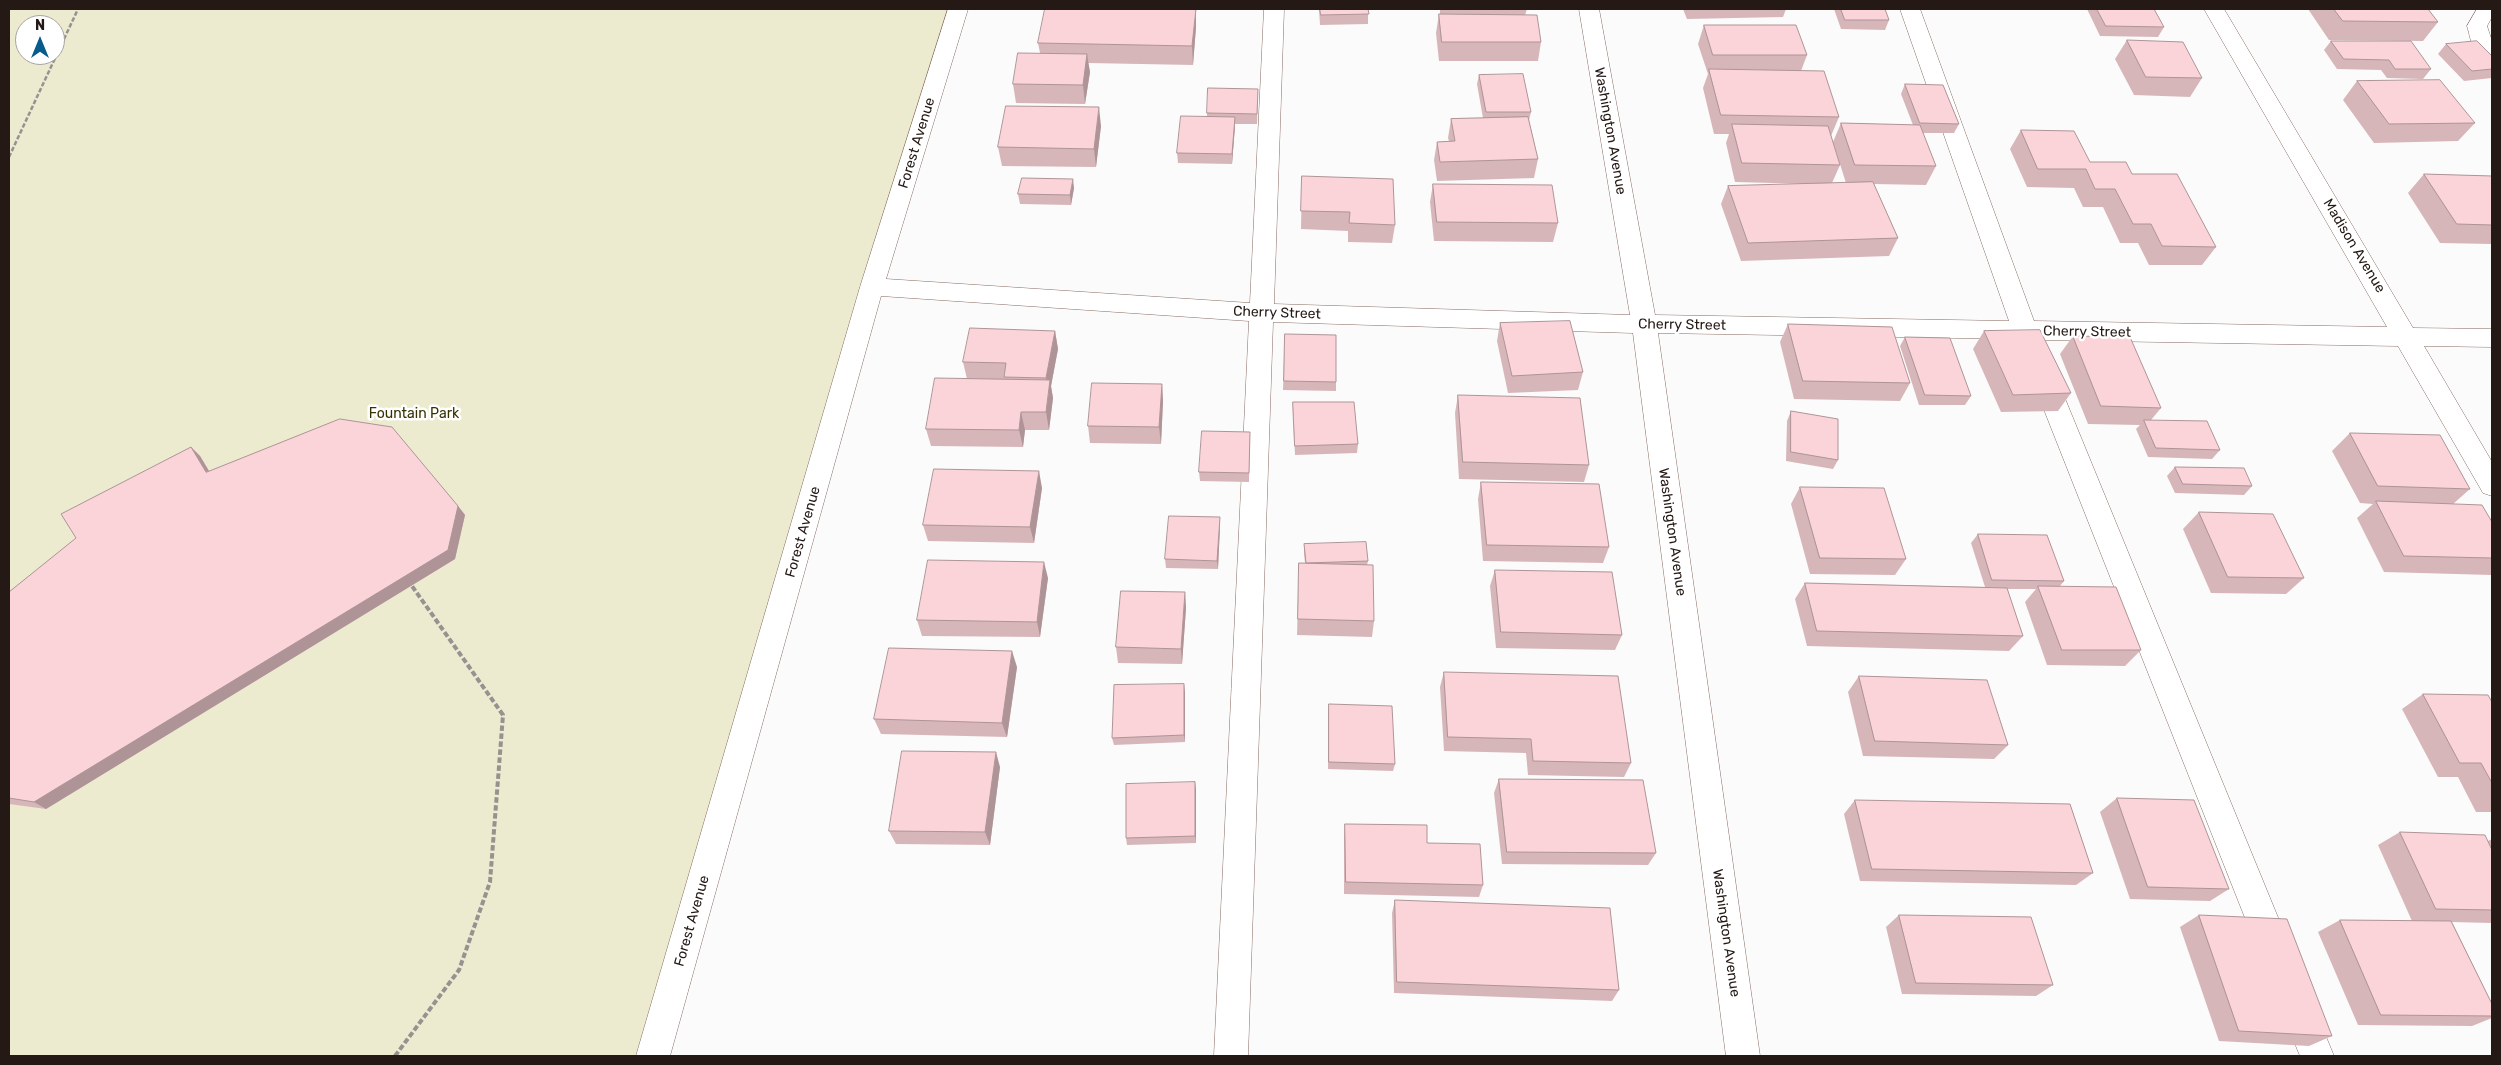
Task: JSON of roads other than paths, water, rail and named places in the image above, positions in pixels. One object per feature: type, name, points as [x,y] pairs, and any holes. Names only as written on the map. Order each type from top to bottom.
[{"type":"street","name":"Forest Avenue","points":[[654,1056],[872,287],[958,9]]},
{"type":"street","points":[[1230,1056],[1274,9]]},
{"type":"street","name":"Washington Avenue","points":[[1589,9],[1644,324],[1743,1056]]},
{"type":"street","points":[[1910,9],[2025,331],[2317,1056]]},
{"type":"street","name":"Madison Avenue","points":[[2214,9],[2408,338],[2492,485]]},
{"type":"street","points":[[2487,9],[2477,26],[2489,62],[2492,65]]},
{"type":"street","name":"Cherry Street","points":[[872,287],[1261,313],[1644,324],[2492,338]]},
{"type":"park label","name":"Fountain Park","points":[[414,414]]}]
